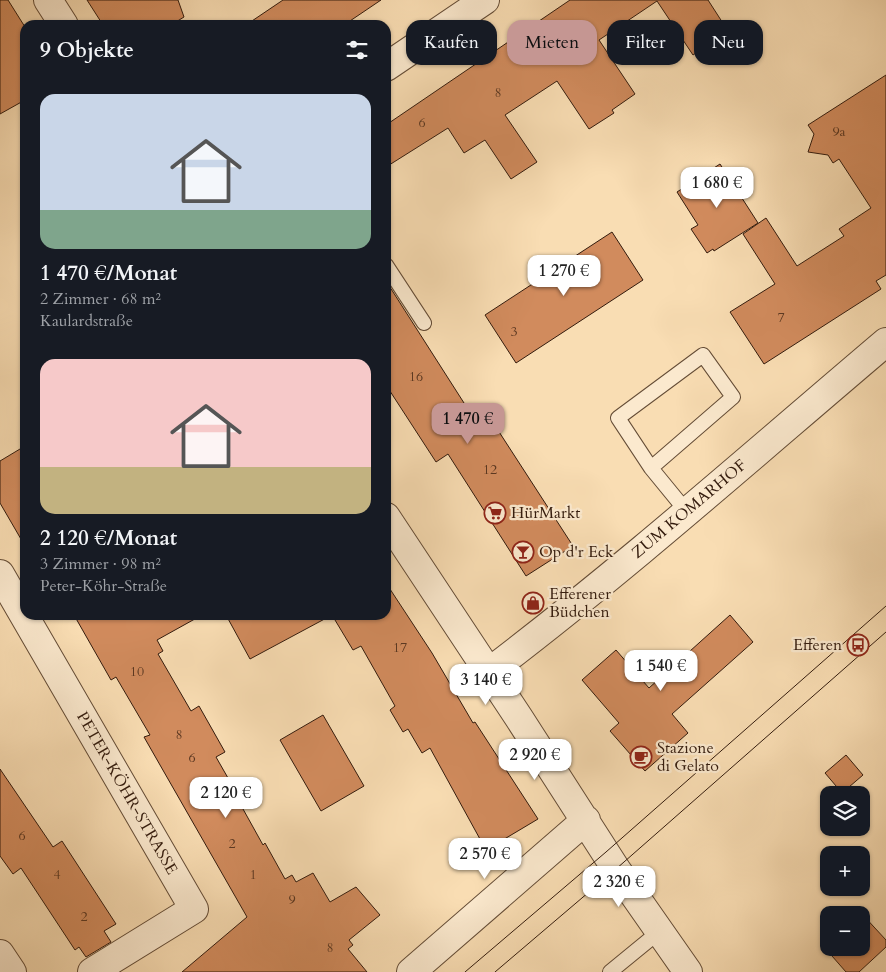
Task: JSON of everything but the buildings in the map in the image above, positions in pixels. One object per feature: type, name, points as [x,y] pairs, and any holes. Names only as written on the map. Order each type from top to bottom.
[{"type":"street","points":[[48,0],[61,20]]},
{"type":"street","points":[[391,64],[485,0]]},
{"type":"street","name":"ZUM KOMARHOF","points":[[489,672],[535,637],[687,512],[886,342]]},
{"type":"street","points":[[391,525],[586,820],[616,869],[688,972]]},
{"type":"street","name":"PETER-KÖHR-STRASSE","points":[[0,574],[20,609]]},
{"type":"street","name":"PETER-KÖHR-STRASSE","points":[[27,620],[194,909],[92,972]]},
{"type":"street","points":[[411,972],[586,820]]},
{"type":"street","points":[[0,954],[12,972]]},
{"type":"lane","points":[[391,272],[424,323]]},
{"type":"lane","points":[[651,468],[734,396],[703,355],[618,418],[651,468],[687,512]]},
{"type":"lane","points":[[610,972],[660,932]]},
{"type":"tram line","points":[[465,972],[606,852],[886,606]]},
{"type":"tram line","points":[[495,972],[616,869],[886,632]]},
{"type":"place","name":"HürMarkt","points":[[495,513]]},
{"type":"place","name":"Op d'r Eck","points":[[523,552]]},
{"type":"place","name":"Efferener Büdchen","points":[[533,603]]},
{"type":"place","name":"Efferen","points":[[858,645]]},
{"type":"place","name":"Stazione di Gelato","points":[[641,757]]}]
